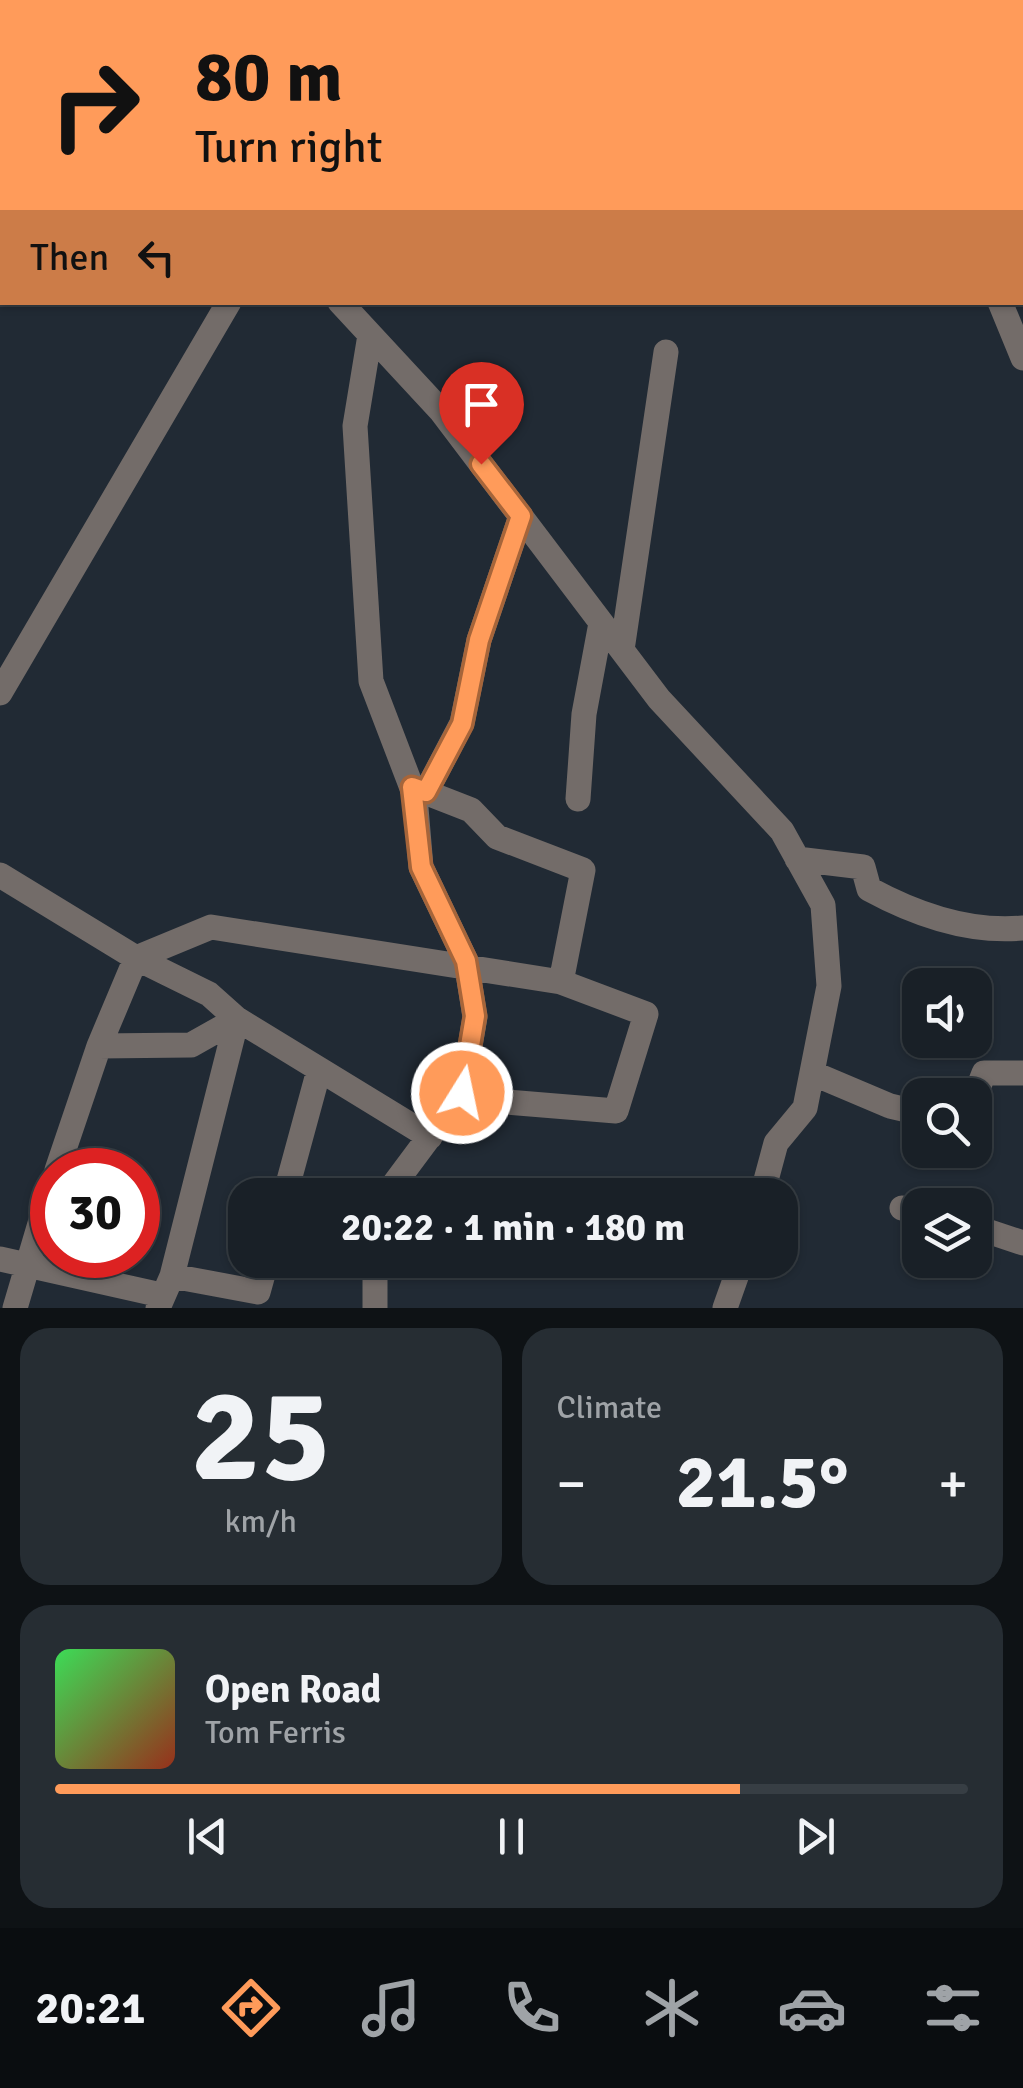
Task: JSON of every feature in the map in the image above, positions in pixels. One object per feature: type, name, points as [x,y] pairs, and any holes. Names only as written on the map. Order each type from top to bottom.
[{"type":"street","points":[[0,693],[227,305]]},
{"type":"street","points":[[343,305],[442,411],[659,700],[782,831],[823,905],[829,986],[805,1108],[776,1143],[767,1178]]},
{"type":"street","points":[[1001,305],[1023,358]]},
{"type":"street","points":[[370,334],[355,426],[371,682],[419,789],[421,867],[467,971],[475,1016],[458,1098],[399,1178]]},
{"type":"street","points":[[622,650],[666,352]]},
{"type":"street","points":[[419,789],[462,724],[479,640],[521,516]]},
{"type":"street","points":[[578,798],[584,714],[601,623]]},
{"type":"street","points":[[419,789],[472,810],[497,837],[583,870],[560,982]]},
{"type":"street","points":[[797,859],[863,867],[870,889],[928,916],[1004,930],[1023,928]]},
{"type":"street","points":[[0,875],[136,958],[209,994],[236,1019],[430,1137]]},
{"type":"street","points":[[64,1148],[99,1046],[136,958],[211,927],[467,971],[560,982],[646,1014],[616,1111],[458,1098]]},
{"type":"street","points":[[99,1046],[191,1044],[236,1019]]},
{"type":"street","points":[[164,1293],[236,1019]]},
{"type":"street","points":[[290,1178],[319,1070]]},
{"type":"street","points":[[812,1072],[902,1109]]},
{"type":"street","points":[[984,1078],[984,1073],[1023,1074]]},
{"type":"street","points":[[15,1308],[12,1262],[30,1226]]},
{"type":"street","points":[[992,1233],[1023,1243]]},
{"type":"street","points":[[12,1262],[164,1293],[255,1300]]},
{"type":"street","points":[[375,1278],[375,1308]]},
{"type":"street","points":[[725,1308],[736,1278]]},
{"type":"route","points":[[462,1093],[475,1016],[466,961],[421,867],[412,787],[426,792],[462,724],[479,640],[521,516],[481,464]]}]
